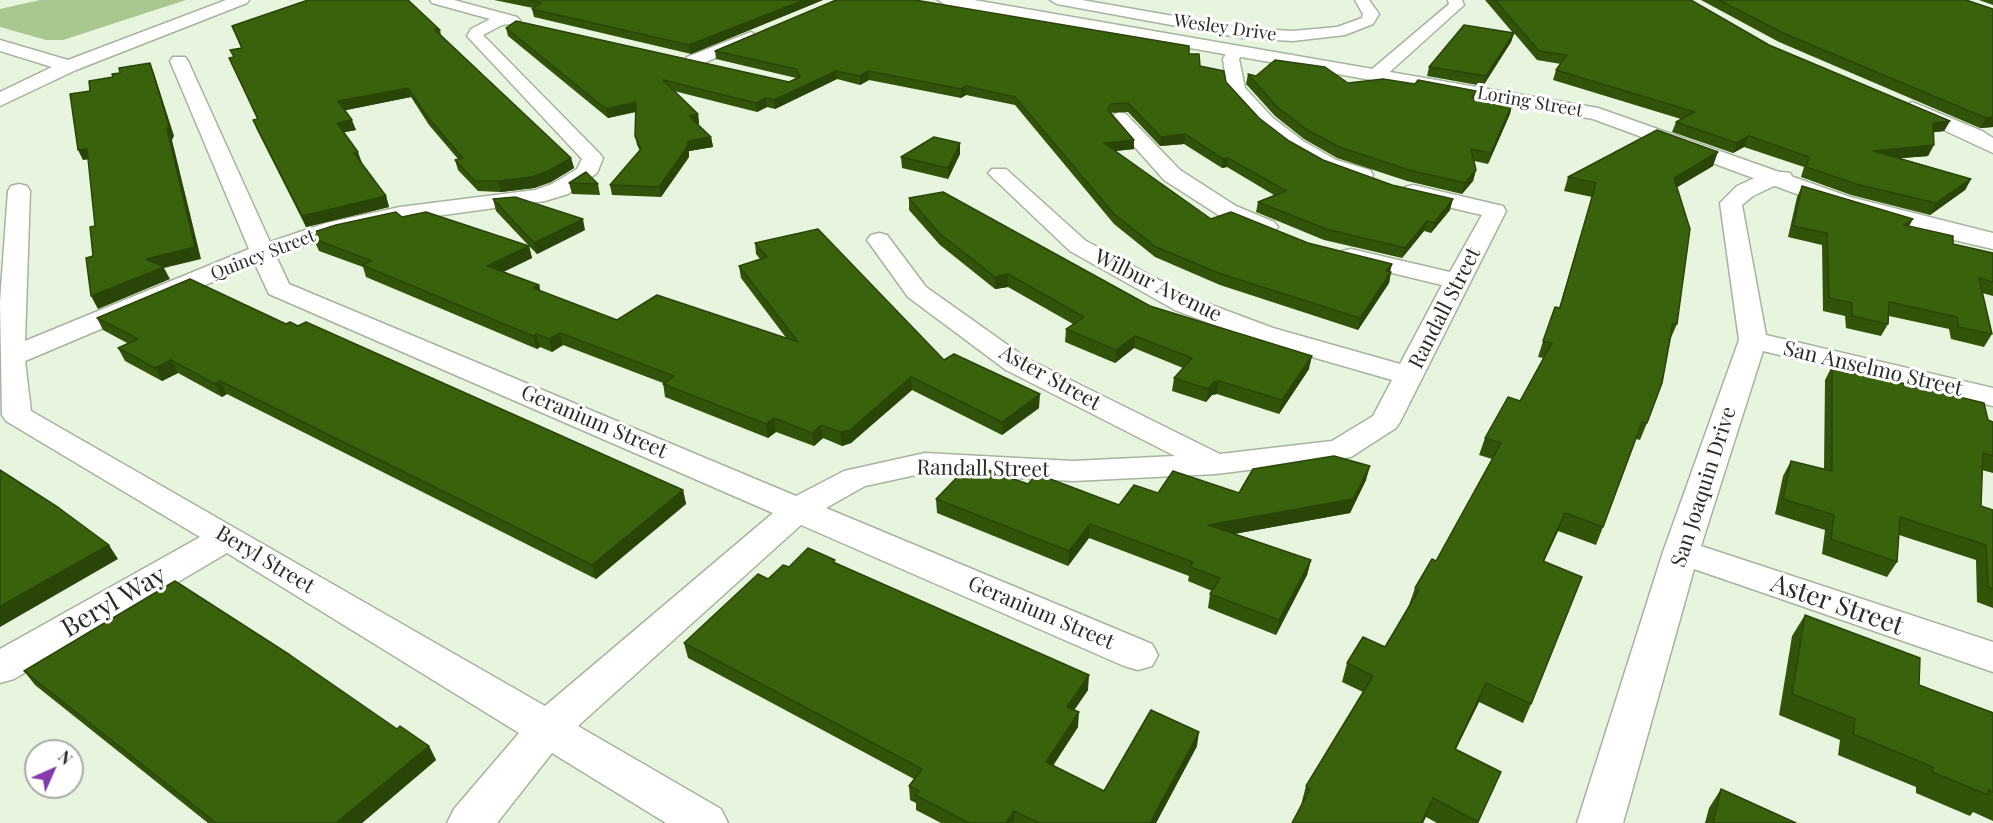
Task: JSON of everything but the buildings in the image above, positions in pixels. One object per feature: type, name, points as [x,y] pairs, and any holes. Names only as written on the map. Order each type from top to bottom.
[{"type":"street","points":[[0,81],[47,59],[208,0]]},
{"type":"street","points":[[0,100],[69,66],[241,0]]},
{"type":"street","points":[[437,0],[531,24]]},
{"type":"street","name":"Loring Street","points":[[946,0],[1598,114],[1782,178],[1841,202],[1941,230],[1993,241]]},
{"type":"street","name":"Wesley Drive","points":[[1057,0],[1242,33],[1293,36],[1339,32],[1368,21],[1371,14],[1362,0]]},
{"type":"street","points":[[1377,74],[1457,5],[1455,0]]},
{"type":"street","name":"Quincy Street","points":[[10,357],[261,254],[334,228],[389,217],[537,196],[560,189],[586,173],[593,158],[475,36],[477,32],[497,21],[508,19]]},
{"type":"street","points":[[726,69],[687,60],[767,30]]},
{"type":"street","points":[[0,45],[69,66]]},
{"type":"street","name":"Randall Street","points":[[470,823],[548,728],[799,509],[855,478],[925,464],[1073,471],[1216,464],[1340,450],[1385,422],[1457,281],[1496,211],[1384,183],[1329,164],[1296,145],[1266,122],[1236,89],[1231,59],[1236,51]]},
{"type":"street","name":"Geranium Street","points":[[179,61],[278,289],[1138,655]]},
{"type":"street","points":[[1900,103],[1975,135],[1993,147]]},
{"type":"street","points":[[1119,118],[1172,175],[1228,211],[1282,234]]},
{"type":"street","name":"Wilbur Avenue","points":[[999,173],[1078,246],[1184,304],[1263,334],[1410,376]]},
{"type":"street","name":"San Joaquin Drive","points":[[1600,823],[1681,552],[1753,340],[1731,203],[1745,191],[1769,180],[1782,178]]},
{"type":"street","name":"Beryl Street","points":[[19,190],[10,357],[17,415],[227,537],[705,823]]},
{"type":"street","name":"Aster Street","points":[[879,240],[917,292],[1016,364],[1216,464]]},
{"type":"street","points":[[1326,250],[1457,281]]},
{"type":"street","name":"San Anselmo Street","points":[[1753,340],[1993,398]]},
{"type":"street","name":"Beryl Way","points":[[0,668],[227,537]]},
{"type":"street","name":"Aster Street","points":[[1681,552],[1993,657]]},
{"type":"green space","points":[[40,0],[186,0],[63,40],[46,40],[0,27],[0,9]]}]
